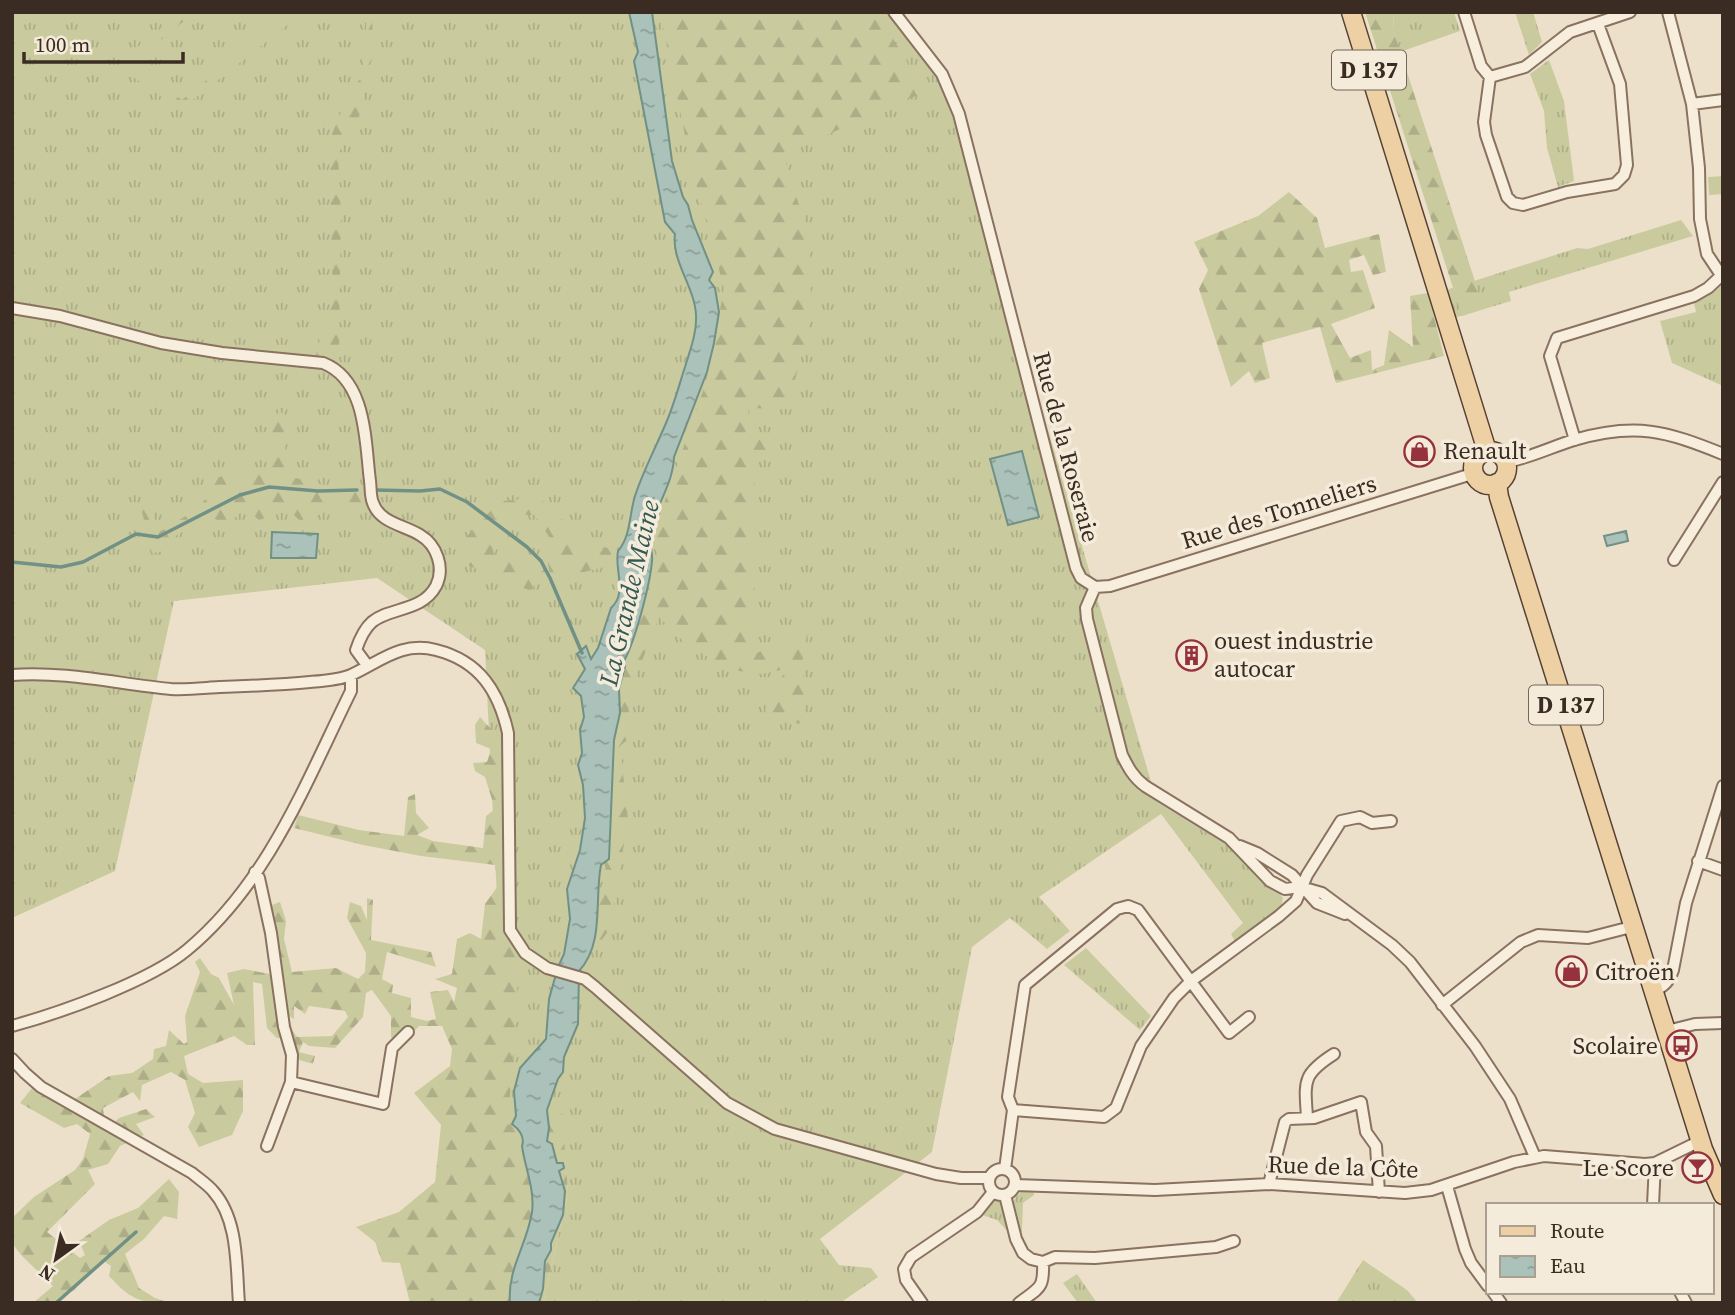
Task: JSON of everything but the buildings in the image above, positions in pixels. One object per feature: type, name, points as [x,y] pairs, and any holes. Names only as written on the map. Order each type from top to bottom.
[{"type":"main road","name":"D 137","points":[[1350,12],[1487,451]]},
{"type":"main road","points":[[1487,451],[1501,454],[1506,463],[1507,472],[1497,483],[1486,484],[1477,478],[1474,462],[1482,453],[1487,451]]},
{"type":"main road","name":"D 137","points":[[1497,483],[1700,1141],[1718,1174],[1723,1195]]},
{"type":"street","name":"Rue de la Roseraie","points":[[894,12],[942,74],[959,114],[1076,568],[1082,578],[1095,587]]},
{"type":"street","points":[[1464,12],[1480,66],[1490,77],[1484,122],[1486,135],[1507,197],[1513,203],[1523,205],[1567,192],[1615,184],[1628,165],[1620,84],[1598,24]]},
{"type":"street","points":[[1490,77],[1525,67],[1570,32],[1630,12]]},
{"type":"street","points":[[1575,440],[1550,356],[1557,338],[1694,296],[1722,275],[1707,254],[1700,219],[1699,168],[1692,104],[1668,12]]},
{"type":"street","points":[[1692,104],[1723,100]]},
{"type":"street","points":[[12,308],[60,316],[160,342],[222,354],[323,363],[335,367],[356,397],[363,424],[373,503],[382,517],[421,536],[434,550],[441,566],[436,586],[424,600],[372,622],[366,629],[356,650],[367,665]]},
{"type":"street","points":[[1506,463],[1575,440],[1624,430],[1657,431],[1723,454]]},
{"type":"street","name":"Rue des Tonneliers","points":[[1095,587],[1110,586],[1475,473]]},
{"type":"street","points":[[1674,560],[1723,482]]},
{"type":"street","points":[[1095,587],[1086,608],[1087,619],[1122,755],[1136,780],[1237,845],[1257,853],[1292,875],[1317,903],[1347,915],[1378,933],[1410,962],[1475,1046],[1510,1099],[1535,1157]]},
{"type":"street","points":[[12,675],[42,673],[173,689],[286,685],[351,675],[384,656],[407,649],[433,649],[457,657],[482,676],[496,694],[503,710],[508,733],[510,930],[526,953],[547,968],[585,979],[727,1103],[775,1129],[936,1174],[961,1178],[989,1178]]},
{"type":"street","points":[[12,1026],[89,1000],[149,974],[186,951],[227,911],[282,834],[351,691],[351,675]]},
{"type":"street","points":[[1654,990],[1669,980],[1673,970],[1686,903],[1723,786]]},
{"type":"street","points":[[1013,1110],[1104,1117],[1116,1108],[1141,1046],[1174,998],[1191,981],[1296,901],[1301,887],[1341,821],[1360,817],[1372,823],[1391,821]]},
{"type":"street","points":[[1237,845],[1270,881],[1285,889],[1301,887]]},
{"type":"street","points":[[1698,862],[1723,870]]},
{"type":"street","points":[[255,872],[259,878],[271,933],[284,1027],[292,1055],[290,1082],[267,1146]]},
{"type":"street","points":[[1004,1169],[1013,1110],[1008,1097],[1025,985],[1117,909],[1128,906],[1138,911],[1229,1033],[1249,1017]]},
{"type":"street","points":[[1442,1005],[1521,942],[1538,934],[1588,938],[1634,926]]},
{"type":"street","points":[[1667,1031],[1695,1024],[1723,1023]]},
{"type":"street","points":[[290,1082],[383,1104],[392,1048],[408,1032]]},
{"type":"street","points":[[1307,1118],[1305,1082],[1315,1066],[1334,1054]]},
{"type":"street","points":[[12,1059],[41,1087],[192,1173],[214,1192],[229,1219],[239,1303]]},
{"type":"street","points":[[1269,1184],[1285,1122],[1289,1119],[1314,1118],[1361,1102],[1366,1132],[1376,1146],[1379,1192]]},
{"type":"street","name":"Rue de la Côte","points":[[1016,1185],[1155,1190],[1269,1184],[1379,1192],[1419,1192],[1447,1186],[1535,1157],[1655,1163],[1700,1141]]},
{"type":"street","points":[[1653,1203],[1655,1163]]},
{"type":"street","points":[[989,1178],[993,1173],[1004,1169],[1011,1172],[1015,1178],[1014,1189],[1005,1195],[993,1192]]},
{"type":"street","points":[[989,1178],[993,1192]]},
{"type":"street","points":[[1447,1186],[1465,1249],[1471,1263],[1486,1283]]},
{"type":"street","points":[[922,1303],[906,1280],[904,1269],[911,1257],[977,1212],[993,1192]]},
{"type":"street","points":[[1005,1195],[1016,1239],[1023,1253],[1031,1259],[1043,1262],[1055,1257],[1095,1258],[1216,1247],[1234,1241]]},
{"type":"street","points":[[1019,1303],[1044,1281],[1043,1262]]},
{"type":"green space","points":[[12,12],[888,12],[946,82],[1157,802],[1235,850],[1261,880],[1283,898],[1281,908],[1236,943],[1231,934],[1243,923],[1161,814],[1039,897],[1070,931],[1047,949],[1010,918],[972,947],[932,1152],[820,1239],[839,1265],[871,1268],[878,1277],[840,1303],[543,1303],[568,1193],[560,1098],[508,1126],[485,650],[377,578],[174,601],[115,871],[12,918]]},
{"type":"green space","points":[[182,12],[195,12],[139,58],[135,66],[127,68],[127,55]]},
{"type":"green space","points":[[291,12],[304,12],[180,110],[129,74],[136,71],[182,100]]},
{"type":"green space","points":[[367,12],[372,12],[373,50],[359,117],[338,154],[341,214],[339,349],[322,370],[314,363],[324,323],[333,303],[329,141],[350,91],[363,76]]},
{"type":"green space","points":[[660,12],[877,12],[925,92],[783,154],[810,240],[811,321],[787,409],[749,408],[745,440],[773,436],[779,440],[756,459],[750,556],[757,606],[751,626],[756,653],[807,635],[803,654],[804,716],[799,724],[765,711],[786,669],[761,674],[732,670],[687,645],[659,617],[627,700],[633,735],[620,746],[628,819],[610,929],[597,946],[588,945],[606,873],[601,835],[614,815],[603,796],[613,702],[644,583],[658,570],[655,529],[707,380],[724,288],[691,165]]},
{"type":"green space","points":[[1365,12],[1393,12],[1394,32],[1484,309],[1462,316]]},
{"type":"green space","points":[[1393,12],[1454,12],[1460,31],[1400,52],[1394,32]]},
{"type":"green space","points":[[1515,12],[1533,12],[1542,42],[1529,55]]},
{"type":"green space","points":[[1549,60],[1564,101],[1574,181],[1558,187],[1547,148],[1544,111],[1530,74]]},
{"type":"green space","points":[[1723,176],[1723,194],[1709,195],[1708,177]]},
{"type":"green space","points":[[1289,192],[1317,218],[1325,248],[1379,234],[1386,272],[1373,275],[1364,255],[1349,260],[1351,272],[1363,270],[1375,308],[1331,324],[1350,358],[1371,350],[1372,370],[1384,365],[1389,330],[1413,347],[1410,296],[1428,293],[1444,356],[1336,383],[1320,327],[1262,343],[1270,378],[1255,383],[1249,371],[1231,387],[1199,289],[1208,270],[1194,242],[1258,216]]},
{"type":"green space","points":[[1681,220],[1693,236],[1509,292],[1511,301],[1454,318],[1446,290],[1577,248],[1588,249]]},
{"type":"green space","points":[[1723,284],[1723,386],[1672,363],[1660,321],[1696,312],[1694,303],[1707,297]]},
{"type":"green space","points":[[279,411],[288,417],[285,444],[288,476],[346,491],[362,486],[367,511],[358,515],[348,504],[330,505],[322,513],[302,523],[289,510],[259,520],[245,509],[226,525],[209,516],[172,538],[165,551],[152,553],[142,512],[146,502],[161,531],[189,514],[206,499],[205,490],[217,477],[266,471],[271,426]]},
{"type":"green space","points":[[534,482],[542,501],[561,517],[576,542],[625,551],[623,565],[576,574],[550,575],[546,551],[553,543],[535,515],[500,514],[488,529],[494,554],[519,561],[529,555],[545,555],[545,575],[538,579],[531,591],[462,563],[468,550],[468,535],[500,501],[517,500]]},
{"type":"green space","points":[[480,717],[501,740],[506,854],[519,964],[508,1125],[561,1097],[568,1193],[543,1303],[410,1303],[400,1263],[382,1262],[375,1242],[356,1227],[399,1212],[435,1182],[441,1125],[414,1093],[450,1066],[452,1049],[442,1026],[419,1026],[402,1044],[391,1037],[391,1016],[372,990],[366,993],[363,1017],[335,1048],[309,1046],[303,1042],[299,1052],[315,1056],[313,1064],[296,1059],[288,1024],[297,1037],[332,1036],[348,1017],[345,1011],[309,1006],[305,1014],[294,1006],[294,1019],[287,1015],[269,906],[280,902],[286,921],[284,939],[292,972],[336,968],[358,979],[365,972],[366,953],[347,918],[350,902],[361,906],[367,920],[367,898],[373,900],[371,940],[431,952],[436,967],[387,952],[382,979],[393,985],[392,993],[411,998],[411,1017],[427,1021],[436,1019],[430,992],[448,990],[454,1002],[457,988],[435,979],[452,974],[457,939],[470,933],[481,939],[485,904],[500,883],[495,865],[421,856],[294,828],[298,815],[359,830],[404,836],[408,797],[415,794],[416,813],[429,828],[417,835],[433,841],[483,848],[486,816],[495,809],[485,777],[475,771],[473,763],[487,762],[491,749],[476,743],[475,725]]},
{"type":"green space","points":[[1086,948],[1151,1016],[1140,1030],[1064,965]]},
{"type":"green space","points":[[200,958],[211,974],[219,978],[234,1005],[227,973],[244,969],[270,974],[282,1038],[277,1038],[267,1028],[262,984],[253,982],[255,1045],[247,1045],[234,1036],[184,1056],[188,1074],[203,1083],[243,1080],[243,1111],[232,1135],[199,1147],[188,1127],[195,1113],[185,1080],[171,1072],[142,1085],[140,1101],[133,1092],[103,1108],[106,1131],[119,1118],[146,1109],[155,1117],[136,1124],[144,1135],[120,1146],[108,1164],[88,1170],[95,1184],[47,1232],[80,1258],[85,1255],[79,1241],[109,1220],[138,1208],[169,1179],[179,1192],[177,1219],[164,1216],[144,1239],[125,1254],[139,1288],[170,1303],[143,1301],[129,1295],[109,1276],[111,1266],[105,1262],[88,1274],[74,1291],[68,1292],[56,1303],[33,1303],[53,1286],[12,1243],[12,1218],[34,1197],[75,1170],[83,1159],[90,1134],[77,1124],[64,1128],[20,1103],[33,1087],[66,1109],[75,1099],[109,1076],[132,1073],[153,1059],[154,1049],[166,1046],[169,1030],[184,1044],[187,1042],[185,1016],[200,972],[195,962]]},
{"type":"green space","points":[[1024,1190],[1034,1191],[1034,1195],[1023,1203],[1022,1232],[1018,1232],[1012,1209],[1014,1199]]},
{"type":"green space","points":[[993,1199],[999,1200],[1004,1207],[1010,1234],[997,1220],[979,1214]]},
{"type":"green space","points":[[1363,1260],[1407,1290],[1418,1303],[1336,1303]]},
{"type":"green space","points":[[1077,1274],[1097,1303],[1078,1303],[1063,1283]]},
{"type":"water","name":"La Grande Maine","points":[[629,12],[652,12],[672,161],[683,197],[713,272],[709,280],[715,288],[719,312],[707,372],[654,518],[648,584],[637,627],[624,661],[619,689],[620,713],[614,740],[609,859],[601,865],[596,934],[587,960],[579,971],[578,1024],[564,1057],[563,1072],[547,1110],[547,1141],[552,1144],[557,1163],[563,1163],[564,1168],[559,1171],[565,1191],[563,1215],[545,1261],[539,1303],[510,1303],[511,1279],[533,1204],[522,1137],[512,1124],[516,1116],[514,1091],[520,1068],[546,1039],[549,999],[564,954],[570,919],[567,889],[580,850],[585,818],[583,785],[578,765],[582,753],[580,730],[584,717],[581,696],[573,688],[585,669],[577,654],[586,646],[591,659],[598,648],[611,608],[619,595],[618,551],[628,532],[638,487],[674,402],[693,341],[696,322],[695,305],[676,254],[675,234],[665,222],[634,61],[638,52]]},
{"type":"water","points":[[1022,451],[1039,517],[1008,525],[990,459]]},
{"type":"water","points":[[1626,531],[1628,541],[1607,546],[1604,536]]},
{"type":"water","points":[[272,532],[318,534],[316,558],[271,558]]},
{"type":"waterway","points":[[12,562],[61,567],[83,562],[136,534],[158,537],[240,495],[269,487],[318,491],[357,490]]},
{"type":"waterway","points":[[374,490],[440,489],[467,502],[527,547],[541,561],[550,578],[582,653]]},
{"type":"waterway","points":[[56,1303],[136,1232]]},
{"type":"place","name":"Renault","points":[[1420,451]]},
{"type":"place","name":"ouest industrie autocar","points":[[1191,655]]},
{"type":"place","name":"Citroën","points":[[1572,972]]},
{"type":"place","name":"Scolaire","points":[[1681,1046]]},
{"type":"place","name":"Le Score","points":[[1697,1168]]}]
